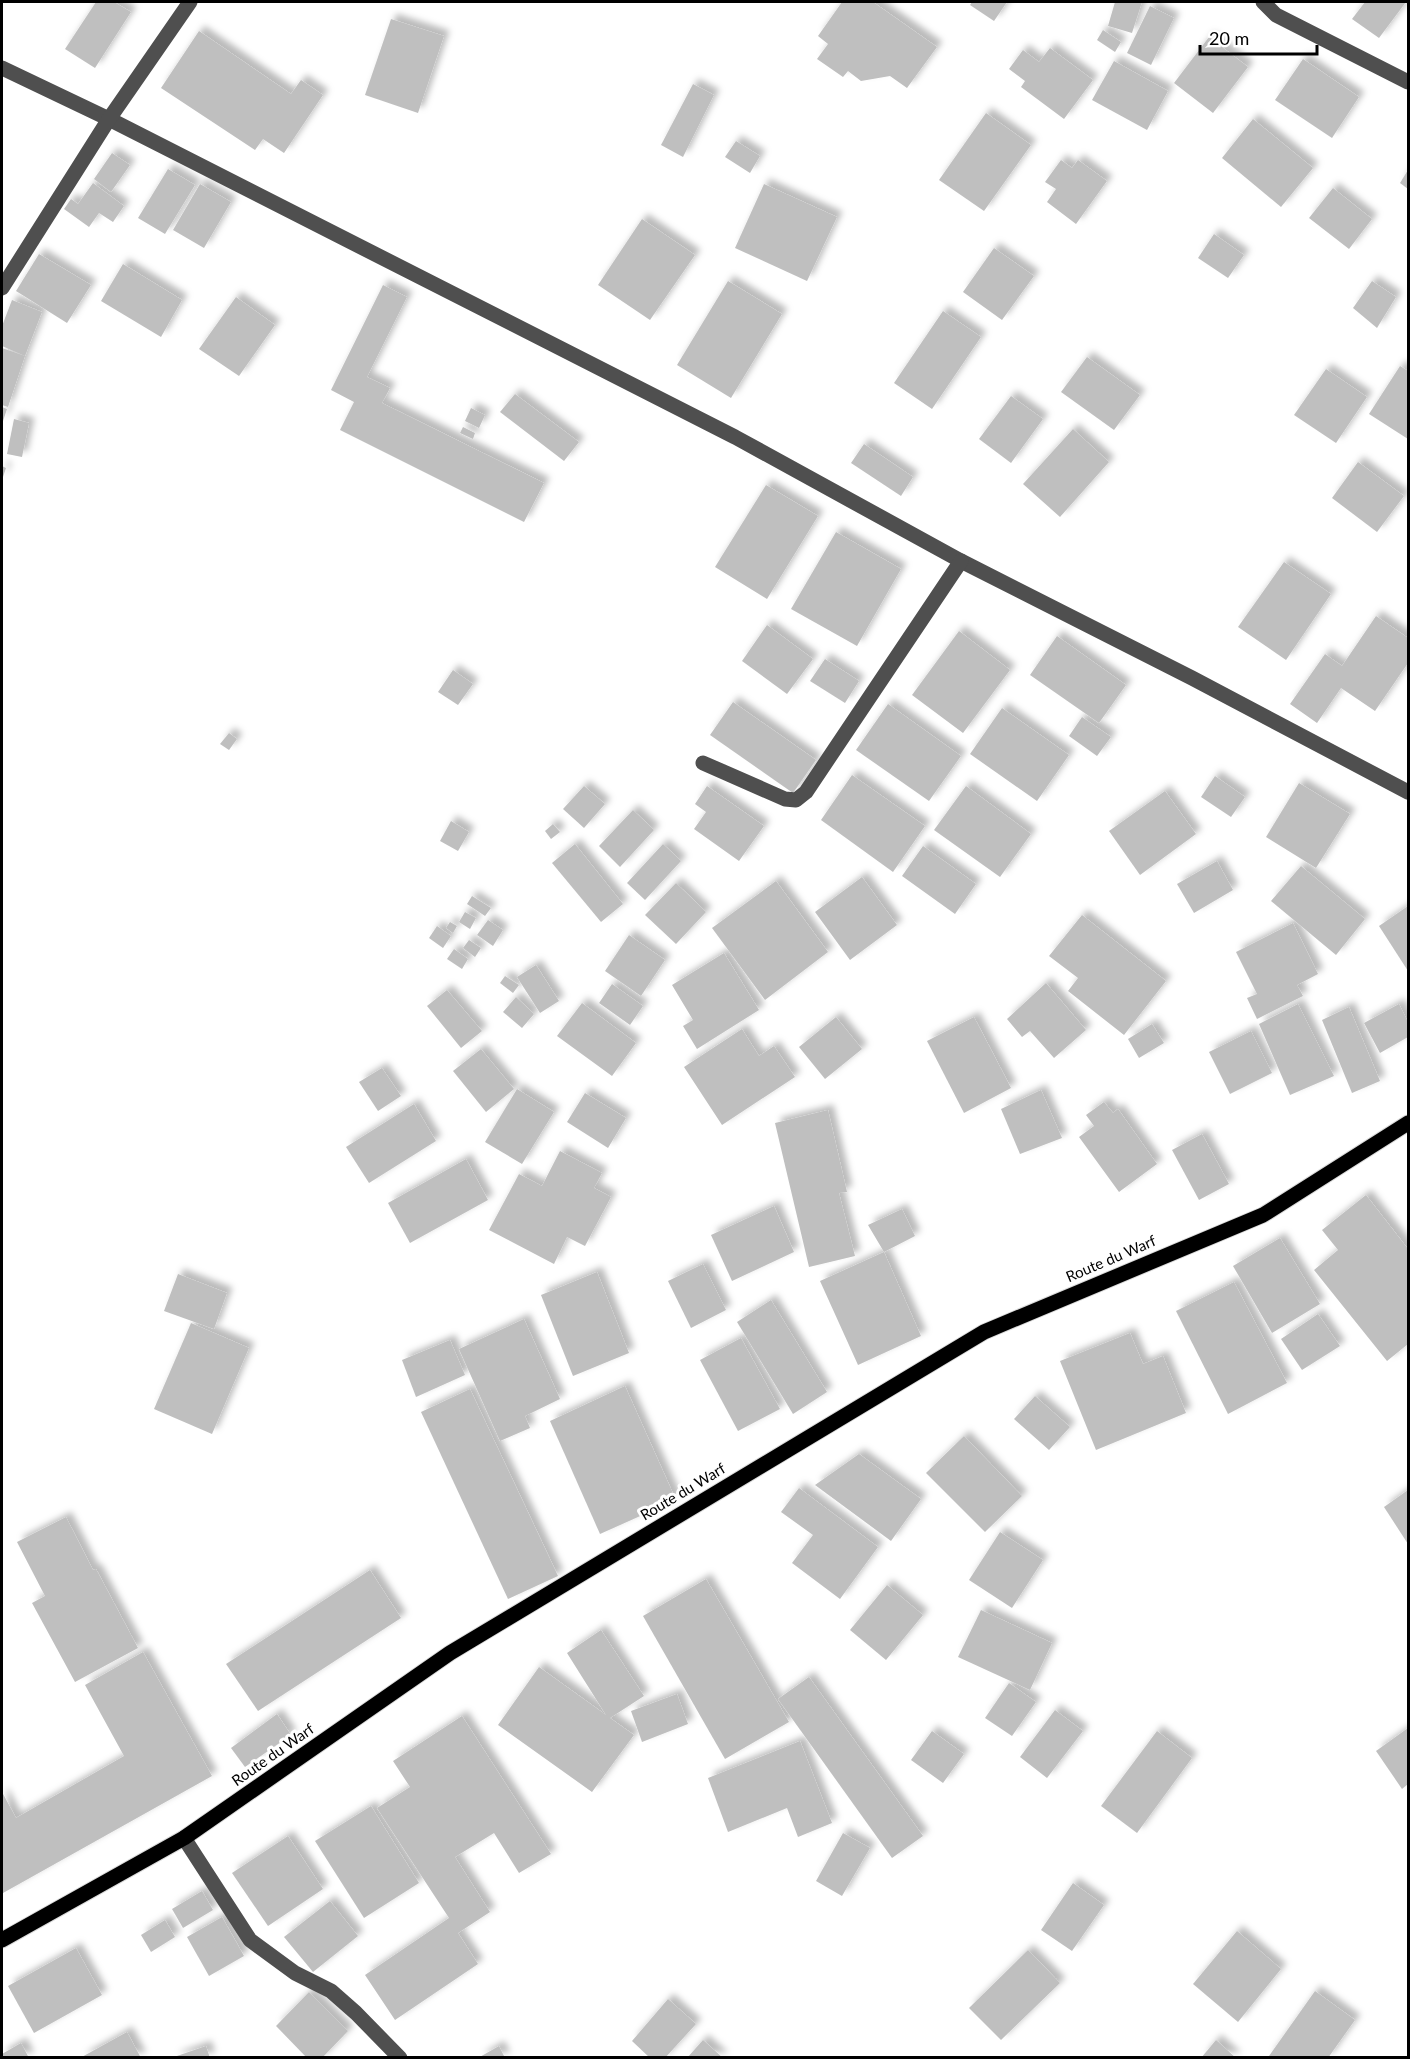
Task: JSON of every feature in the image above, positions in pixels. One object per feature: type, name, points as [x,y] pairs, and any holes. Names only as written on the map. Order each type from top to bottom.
[{"type":"main road","name":"Route du Warf","points":[[2,1940],[184,1838],[450,1653],[984,1332],[1263,1215],[1408,1123]]},
{"type":"street","points":[[2,288],[109,119],[190,2]]},
{"type":"street","points":[[1263,2],[1276,15],[1408,82]]},
{"type":"street","points":[[2,68],[109,119],[735,437],[961,561],[1192,678],[1408,792]]},
{"type":"street","points":[[703,763],[785,799],[796,800],[806,792],[961,561]]},
{"type":"street","points":[[184,1838],[250,1940],[295,1973],[331,1991],[400,2058]]},
{"type":"building","points":[[96,2],[114,2],[131,12],[95,68],[65,49]]},
{"type":"building","points":[[842,2],[873,2],[937,47],[907,88],[890,76],[861,81],[848,71],[843,77],[817,59],[828,44],[818,36]]},
{"type":"building","points":[[972,2],[1007,2],[994,21],[970,5]]},
{"type":"building","points":[[1115,2],[1142,2],[1132,33],[1108,26]]},
{"type":"building","points":[[1365,2],[1406,2],[1379,38],[1352,19]]},
{"type":"building","points":[[1150,6],[1174,18],[1151,65],[1127,53]]},
{"type":"building","points":[[391,19],[444,36],[418,113],[365,95]]},
{"type":"building","points":[[1103,30],[1121,42],[1115,52],[1097,40]]},
{"type":"building","points":[[199,31],[291,94],[301,80],[323,95],[284,153],[263,139],[255,150],[161,88]]},
{"type":"building","points":[[1209,37],[1248,67],[1213,113],[1174,83]]},
{"type":"building","points":[[1050,48],[1093,80],[1064,119],[1021,87],[1025,81],[1009,69],[1023,50],[1039,62]]},
{"type":"building","points":[[1303,59],[1359,97],[1332,138],[1275,100]]},
{"type":"building","points":[[1114,61],[1168,91],[1147,130],[1092,100]]},
{"type":"building","points":[[693,84],[714,95],[683,157],[661,145]]},
{"type":"building","points":[[986,113],[1031,145],[984,211],[939,180]]},
{"type":"building","points":[[1253,119],[1313,168],[1281,207],[1222,158]]},
{"type":"building","points":[[736,141],[760,156],[750,173],[725,157]]},
{"type":"building","points":[[112,153],[130,165],[111,192],[94,179]]},
{"type":"building","points":[[1061,160],[1072,168],[1078,160],[1107,181],[1076,224],[1047,202],[1056,189],[1045,182]]},
{"type":"building","points":[[168,169],[195,185],[165,234],[138,218]]},
{"type":"building","points":[[1408,170],[1408,189],[1400,183]]},
{"type":"building","points":[[93,183],[124,206],[113,222],[99,213],[89,227],[64,209],[71,199],[78,204]]},
{"type":"building","points":[[200,184],[231,202],[204,248],[173,230]]},
{"type":"building","points":[[764,184],[837,217],[807,281],[735,248]]},
{"type":"building","points":[[1333,188],[1372,219],[1349,249],[1309,218]]},
{"type":"building","points":[[642,219],[695,255],[650,320],[598,285]]},
{"type":"building","points":[[1214,234],[1244,255],[1228,278],[1198,258]]},
{"type":"building","points":[[994,248],[1034,276],[1002,320],[963,292]]},
{"type":"building","points":[[39,254],[91,285],[67,323],[16,291]]},
{"type":"building","points":[[123,264],[182,300],[161,337],[101,301]]},
{"type":"building","points":[[728,281],[782,314],[731,398],[677,365]]},
{"type":"building","points":[[1372,281],[1396,297],[1377,328],[1353,308]]},
{"type":"building","points":[[383,285],[407,297],[367,377],[390,388],[382,403],[544,483],[524,522],[340,430],[354,402],[331,390]]},
{"type":"building","points":[[236,297],[275,325],[239,376],[199,349]]},
{"type":"building","points":[[12,300],[42,312],[25,356],[2,346],[2,326]]},
{"type":"building","points":[[943,311],[981,337],[932,409],[894,383]]},
{"type":"building","points":[[2,348],[25,356],[8,407],[2,405]]},
{"type":"building","points":[[1087,357],[1140,395],[1114,430],[1061,392]]},
{"type":"building","points":[[1400,366],[1408,371],[1408,439],[1369,414]]},
{"type":"building","points":[[1326,369],[1367,397],[1336,443],[1294,415]]},
{"type":"building","points":[[515,394],[579,442],[564,461],[500,412]]},
{"type":"building","points":[[1011,396],[1043,419],[1011,463],[979,439]]},
{"type":"building","points":[[2,407],[7,409],[2,424]]},
{"type":"building","points":[[471,408],[485,415],[479,428],[465,421]]},
{"type":"building","points":[[14,419],[29,423],[22,457],[7,454]]},
{"type":"building","points":[[463,427],[475,433],[473,439],[460,433]]},
{"type":"building","points":[[1073,429],[1109,462],[1060,517],[1023,484]]},
{"type":"building","points":[[864,444],[913,477],[901,496],[851,463]]},
{"type":"building","points":[[1358,462],[1404,496],[1377,532],[1332,498]]},
{"type":"building","points":[[2,466],[6,468],[2,480]]},
{"type":"building","points":[[766,485],[818,516],[767,599],[715,567]]},
{"type":"building","points":[[836,532],[901,569],[857,646],[791,609]]},
{"type":"building","points":[[1284,562],[1331,594],[1286,660],[1238,627]]},
{"type":"building","points":[[1376,616],[1408,638],[1408,663],[1375,711],[1341,688],[1317,723],[1290,704],[1325,654],[1342,666]]},
{"type":"building","points":[[767,625],[813,659],[787,694],[742,661]]},
{"type":"building","points":[[959,631],[1010,670],[963,733],[912,695]]},
{"type":"building","points":[[1057,636],[1126,685],[1099,723],[1030,675]]},
{"type":"building","points":[[825,659],[859,681],[845,703],[810,681]]},
{"type":"building","points":[[453,670],[473,684],[458,705],[438,692]]},
{"type":"building","points":[[733,702],[816,760],[793,793],[710,735]]},
{"type":"building","points":[[888,704],[961,756],[929,801],[856,750]]},
{"type":"building","points":[[1002,708],[1069,755],[1037,801],[970,754]]},
{"type":"building","points":[[1082,717],[1111,737],[1097,756],[1069,736]]},
{"type":"building","points":[[229,733],[237,739],[229,750],[220,744]]},
{"type":"building","points":[[852,775],[925,826],[893,872],[821,820]]},
{"type":"building","points":[[1215,776],[1245,797],[1231,817],[1201,797]]},
{"type":"building","points":[[1299,783],[1350,814],[1316,868],[1266,837]]},
{"type":"building","points":[[584,786],[605,804],[584,828],[563,809]]},
{"type":"building","points":[[707,786],[764,826],[739,861],[694,829],[706,812],[695,804]]},
{"type":"building","points":[[966,786],[1031,834],[1000,877],[934,830]]},
{"type":"building","points":[[1165,791],[1196,834],[1140,875],[1109,831]]},
{"type":"building","points":[[633,810],[654,830],[620,867],[599,846]]},
{"type":"building","points":[[451,821],[469,832],[458,851],[440,841]]},
{"type":"building","points":[[553,824],[560,832],[551,839],[545,831]]},
{"type":"building","points":[[575,844],[623,904],[601,922],[552,863]]},
{"type":"building","points":[[663,844],[681,861],[645,900],[627,883]]},
{"type":"building","points":[[923,846],[976,884],[955,914],[902,876]]},
{"type":"building","points":[[1217,861],[1233,890],[1194,913],[1177,884]]},
{"type":"building","points":[[1301,866],[1365,919],[1336,955],[1271,901]]},
{"type":"building","points":[[862,877],[897,925],[850,960],[815,912]]},
{"type":"building","points":[[776,881],[828,952],[765,1000],[712,928]]},
{"type":"building","points":[[676,883],[706,912],[676,944],[645,915]]},
{"type":"building","points":[[472,896],[491,908],[485,916],[467,904]]},
{"type":"building","points":[[1408,906],[1408,971],[1379,926]]},
{"type":"building","points":[[465,912],[476,918],[470,929],[459,922]]},
{"type":"building","points":[[1082,915],[1166,981],[1124,1035],[1068,991],[1078,978],[1049,956]]},
{"type":"building","points":[[488,920],[503,930],[493,946],[477,935]]},
{"type":"building","points":[[450,922],[457,926],[453,933],[446,928]]},
{"type":"building","points":[[1293,923],[1318,974],[1297,985],[1303,996],[1257,1019],[1247,998],[1257,994],[1236,952]]},
{"type":"building","points":[[437,926],[451,936],[443,948],[429,938]]},
{"type":"building","points":[[629,935],[665,960],[641,996],[605,971]]},
{"type":"building","points":[[469,940],[481,948],[475,957],[463,948]]},
{"type":"building","points":[[454,949],[468,959],[462,969],[447,959]]},
{"type":"building","points":[[724,953],[759,1010],[697,1049],[683,1026],[693,1020],[672,985]]},
{"type":"building","points":[[536,965],[559,1001],[540,1013],[517,977]]},
{"type":"building","points":[[505,976],[519,985],[513,993],[500,983]]},
{"type":"building","points":[[1046,983],[1086,1030],[1054,1058],[1030,1031],[1022,1037],[1007,1019]]},
{"type":"building","points":[[612,984],[643,1006],[630,1025],[599,1003]]},
{"type":"building","points":[[447,990],[482,1031],[461,1048],[427,1006]]},
{"type":"building","points":[[516,997],[534,1014],[522,1028],[503,1012]]},
{"type":"building","points":[[582,1003],[636,1043],[612,1076],[557,1036]]},
{"type":"building","points":[[1298,1004],[1334,1076],[1290,1095],[1259,1024]]},
{"type":"building","points":[[1399,1004],[1408,1022],[1408,1037],[1380,1053],[1364,1023]]},
{"type":"building","points":[[1349,1007],[1380,1081],[1352,1093],[1322,1020]]},
{"type":"building","points":[[836,1017],[862,1049],[825,1079],[799,1047]]},
{"type":"building","points":[[974,1017],[1011,1088],[964,1113],[927,1041]]},
{"type":"building","points":[[1152,1024],[1164,1043],[1139,1058],[1128,1039]]},
{"type":"building","points":[[742,1029],[759,1056],[774,1046],[795,1077],[722,1125],[684,1067]]},
{"type":"building","points":[[1251,1031],[1272,1073],[1230,1094],[1209,1052]]},
{"type":"building","points":[[481,1049],[514,1089],[486,1112],[453,1071]]},
{"type":"building","points":[[382,1068],[401,1096],[378,1111],[359,1082]]},
{"type":"building","points":[[517,1089],[554,1112],[522,1164],[485,1142]]},
{"type":"building","points":[[1041,1090],[1062,1138],[1020,1154],[1001,1109]]},
{"type":"building","points":[[585,1093],[626,1118],[608,1148],[567,1122]]},
{"type":"building","points":[[1104,1102],[1113,1113],[1118,1109],[1157,1164],[1119,1192],[1079,1137],[1094,1126],[1086,1115]]},
{"type":"building","points":[[414,1104],[436,1141],[369,1183],[346,1147]]},
{"type":"building","points":[[828,1110],[847,1192],[839,1193],[855,1256],[809,1267],[775,1123]]},
{"type":"building","points":[[1202,1134],[1229,1184],[1199,1200],[1172,1150]]},
{"type":"building","points":[[560,1151],[602,1173],[594,1188],[611,1197],[585,1246],[567,1237],[554,1264],[489,1230],[519,1174],[542,1186]]},
{"type":"building","points":[[466,1159],[488,1200],[410,1243],[388,1203]]},
{"type":"building","points":[[1366,1195],[1408,1249],[1408,1344],[1387,1361],[1314,1270],[1338,1250],[1322,1230]]},
{"type":"building","points":[[774,1206],[794,1252],[732,1281],[711,1235]]},
{"type":"building","points":[[902,1209],[915,1236],[884,1252],[868,1225]]},
{"type":"building","points":[[1280,1238],[1320,1304],[1272,1333],[1233,1266]]},
{"type":"building","points":[[884,1252],[921,1336],[858,1365],[820,1281]]},
{"type":"building","points":[[703,1264],[726,1310],[691,1328],[668,1281]]},
{"type":"building","points":[[597,1272],[629,1353],[573,1376],[541,1295]]},
{"type":"building","points":[[178,1274],[227,1293],[214,1329],[164,1311]]},
{"type":"building","points":[[1234,1282],[1287,1383],[1228,1414],[1176,1311]]},
{"type":"building","points":[[771,1300],[827,1392],[793,1414],[737,1322]]},
{"type":"building","points":[[1318,1314],[1340,1346],[1302,1370],[1281,1339]]},
{"type":"building","points":[[524,1319],[560,1399],[525,1416],[530,1428],[500,1441],[459,1349]]},
{"type":"building","points":[[191,1323],[249,1348],[212,1434],[154,1409]]},
{"type":"building","points":[[1130,1333],[1143,1364],[1163,1356],[1186,1413],[1096,1450],[1060,1361]]},
{"type":"building","points":[[741,1338],[780,1409],[738,1431],[700,1360]]},
{"type":"building","points":[[450,1340],[465,1375],[416,1397],[402,1360]]},
{"type":"building","points":[[625,1386],[676,1500],[600,1534],[550,1421]]},
{"type":"building","points":[[470,1389],[558,1576],[508,1599],[421,1412]]},
{"type":"building","points":[[1035,1396],[1070,1427],[1049,1450],[1014,1419]]},
{"type":"building","points":[[964,1436],[1022,1496],[985,1532],[926,1473]]},
{"type":"building","points":[[859,1454],[921,1499],[891,1541],[815,1485]]},
{"type":"building","points":[[799,1488],[878,1547],[840,1599],[792,1563],[813,1535],[781,1512]]},
{"type":"building","points":[[1408,1490],[1408,1544],[1384,1507]]},
{"type":"building","points":[[66,1517],[93,1570],[96,1569],[138,1648],[75,1682],[32,1603],[45,1596],[17,1542]]},
{"type":"building","points":[[1000,1532],[1043,1560],[1012,1608],[969,1580]]},
{"type":"building","points":[[370,1570],[401,1618],[258,1711],[226,1664]]},
{"type":"building","points":[[706,1579],[789,1722],[725,1759],[643,1616]]},
{"type":"building","points":[[887,1585],[923,1615],[886,1660],[850,1630]]},
{"type":"building","points":[[981,1610],[1052,1643],[1030,1690],[958,1657]]},
{"type":"building","points":[[601,1630],[644,1696],[610,1718],[634,1735],[592,1792],[498,1725],[539,1667],[606,1715],[567,1653]]},
{"type":"building","points":[[143,1652],[212,1776],[3,1893],[2,1792],[16,1818],[124,1756],[85,1685]]},
{"type":"building","points":[[809,1677],[923,1836],[892,1858],[778,1699]]},
{"type":"building","points":[[1009,1683],[1036,1702],[1012,1736],[985,1718]]},
{"type":"building","points":[[677,1694],[688,1724],[642,1742],[631,1711]]},
{"type":"building","points":[[1055,1710],[1083,1731],[1047,1778],[1020,1757]]},
{"type":"building","points":[[277,1714],[291,1735],[245,1767],[231,1748]]},
{"type":"building","points":[[462,1716],[551,1854],[519,1873],[494,1833],[455,1857],[490,1912],[458,1933],[478,1964],[395,2020],[365,1975],[449,1918],[377,1808],[410,1787],[393,1761]]},
{"type":"building","points":[[1408,1728],[1408,1784],[1402,1789],[1376,1751]]},
{"type":"building","points":[[932,1731],[964,1754],[943,1783],[911,1760]]},
{"type":"building","points":[[1157,1731],[1192,1758],[1137,1833],[1101,1806]]},
{"type":"building","points":[[800,1741],[832,1823],[798,1837],[787,1808],[728,1832],[708,1778]]},
{"type":"building","points":[[371,1806],[419,1883],[364,1918],[315,1841]]},
{"type":"building","points":[[843,1833],[870,1848],[842,1896],[816,1881]]},
{"type":"building","points":[[288,1836],[323,1889],[268,1926],[232,1873]]},
{"type":"building","points":[[1073,1883],[1104,1905],[1072,1951],[1041,1930]]},
{"type":"building","points":[[202,1891],[213,1910],[183,1928],[172,1909]]},
{"type":"building","points":[[330,1901],[358,1936],[313,1972],[284,1937]]},
{"type":"building","points":[[222,1917],[244,1956],[209,1976],[187,1937]]},
{"type":"building","points":[[165,1920],[175,1937],[151,1952],[141,1935]]},
{"type":"building","points":[[1237,1931],[1281,1969],[1238,2022],[1193,1984]]},
{"type":"building","points":[[76,1948],[102,1995],[34,2033],[8,1986]]},
{"type":"building","points":[[1028,1950],[1060,1983],[1001,2040],[969,2008]]},
{"type":"building","points":[[1315,1991],[1355,2020],[1328,2058],[1270,2058],[1269,2056]]},
{"type":"building","points":[[309,1992],[348,2031],[322,2058],[307,2058],[276,2026]]},
{"type":"building","points":[[668,1999],[696,2024],[665,2058],[650,2058],[632,2041]]},
{"type":"building","points":[[127,2032],[141,2058],[80,2058]]},
{"type":"building","points":[[703,2040],[723,2058],[687,2058]]},
{"type":"building","points":[[1216,2040],[1236,2058],[1201,2058]]},
{"type":"building","points":[[21,2043],[29,2058],[2,2058],[2,2054]]},
{"type":"building","points":[[206,2046],[210,2058],[174,2058],[174,2057]]},
{"type":"building","points":[[499,2046],[505,2058],[478,2058]]}]
